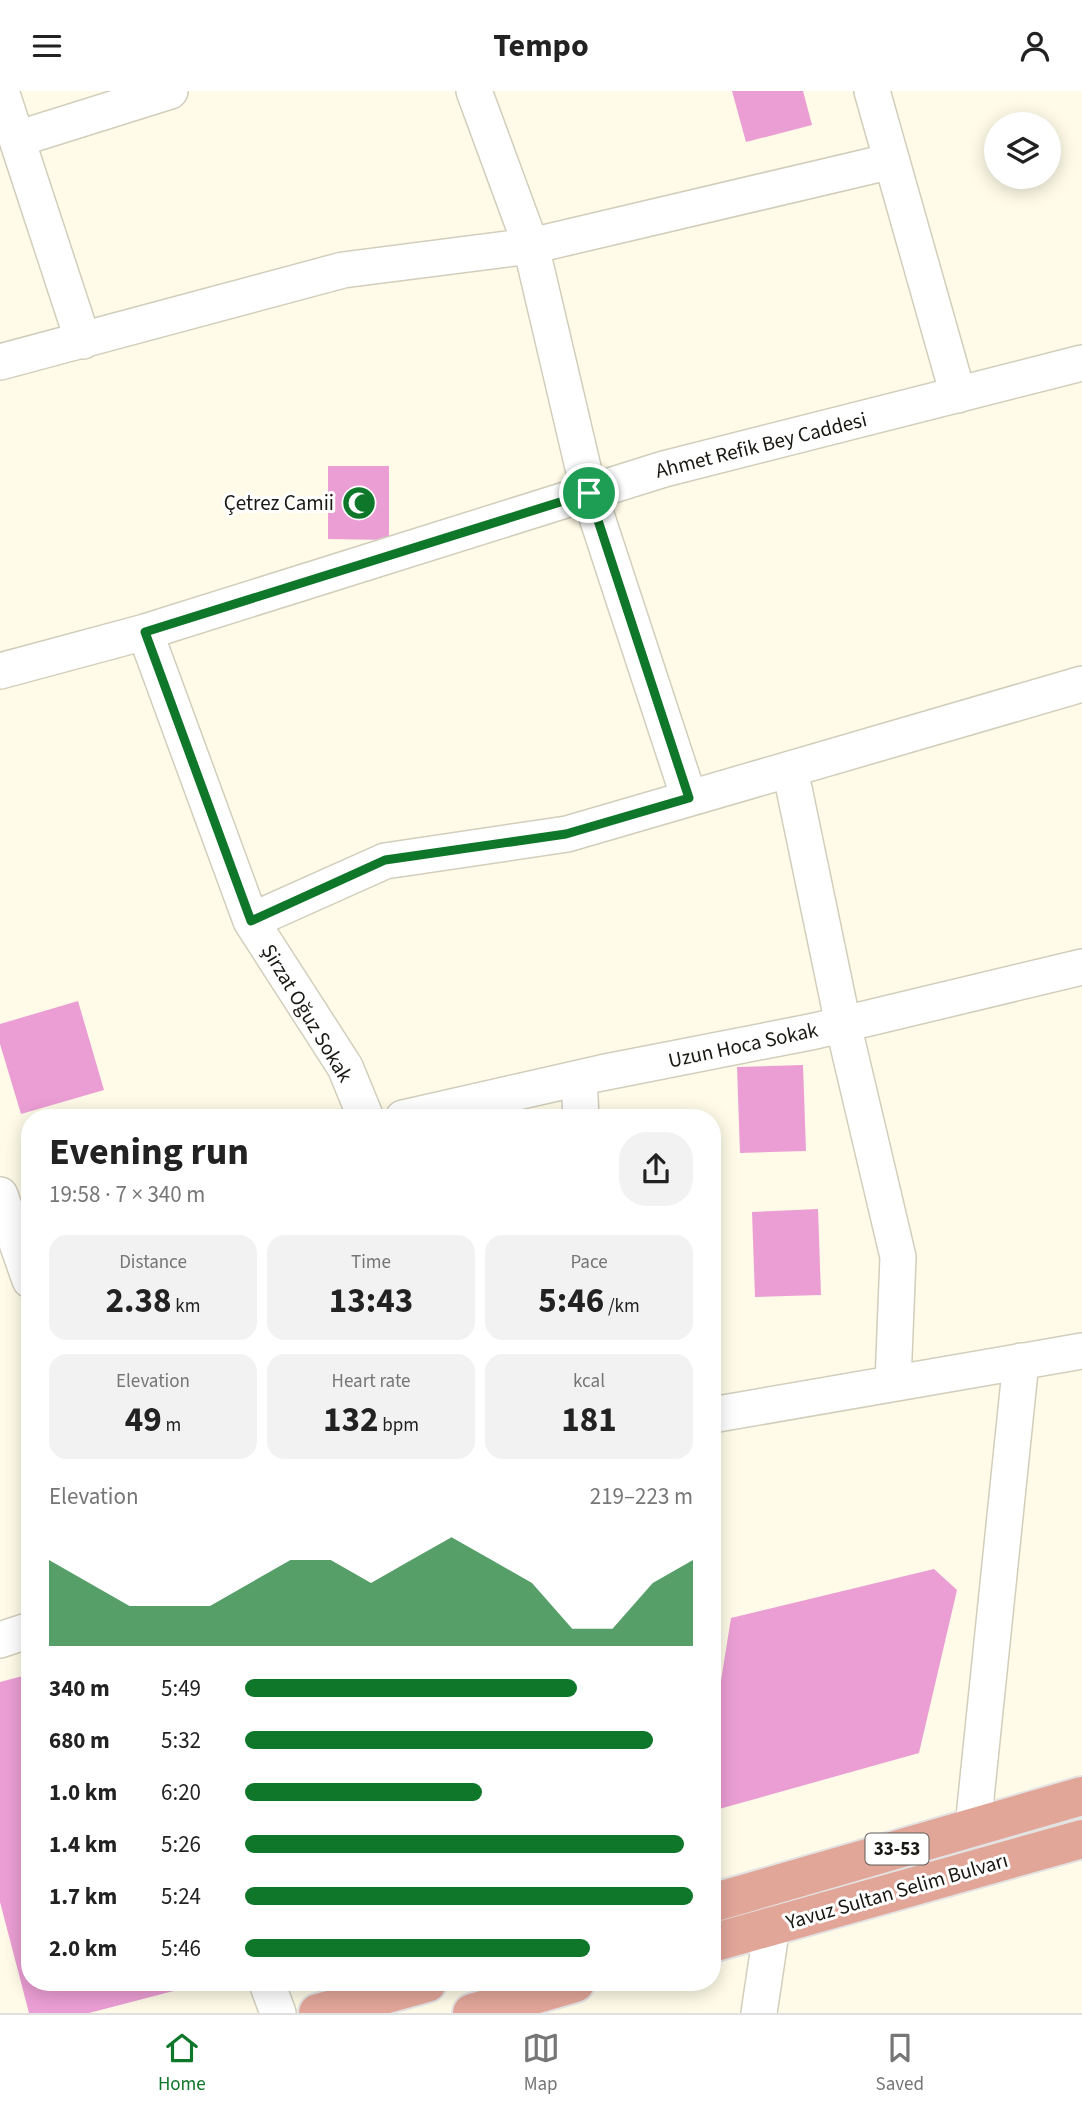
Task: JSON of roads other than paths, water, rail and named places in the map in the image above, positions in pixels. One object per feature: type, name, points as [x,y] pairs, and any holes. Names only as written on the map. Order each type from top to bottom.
[{"type":"main road","name":"Yavuz Sultan Selim Bulvarı","points":[[721,1900],[1082,1796]]},
{"type":"main road","name":"Yavuz Sultan Selim Bulvarı","points":[[721,1940],[1082,1839]]},
{"type":"main road","points":[[318,2013],[398,1991]]},
{"type":"main road","points":[[472,2013],[548,1991]]},
{"type":"street","points":[[1,91],[83,341]]},
{"type":"street","points":[[17,139],[170,91]]},
{"type":"street","points":[[474,91],[531,246],[589,493],[689,798]]},
{"type":"street","points":[[872,91],[958,395]]},
{"type":"street","points":[[0,362],[344,270],[531,246],[892,161]]},
{"type":"street","name":"Ahmet Refik Bey Caddesi","points":[[0,671],[145,632],[664,469],[1082,363]]},
{"type":"street","name":"Şirzat Oğuz Sokak","points":[[145,632],[251,921],[345,1066],[362,1109]]},
{"type":"street","points":[[251,921],[385,860],[566,834],[1082,684]]},
{"type":"street","points":[[790,769],[843,1024],[898,1257],[893,1382]]},
{"type":"street","name":"Uzun Hoca Sokak","points":[[443,1109],[843,1024],[1082,967]]},
{"type":"street","points":[[579,1078],[581,1109]]},
{"type":"street","points":[[3,1211],[21,1257]]},
{"type":"street","points":[[721,1415],[893,1382],[1082,1351]]},
{"type":"street","points":[[973,1827],[1021,1361]]},
{"type":"street","points":[[0,1640],[21,1633]]},
{"type":"street","points":[[759,2013],[772,1926]]},
{"type":"street","points":[[270,1991],[278,2013]]},
{"type":"place","name":"Çetrez Camii","points":[[359,503]]}]
